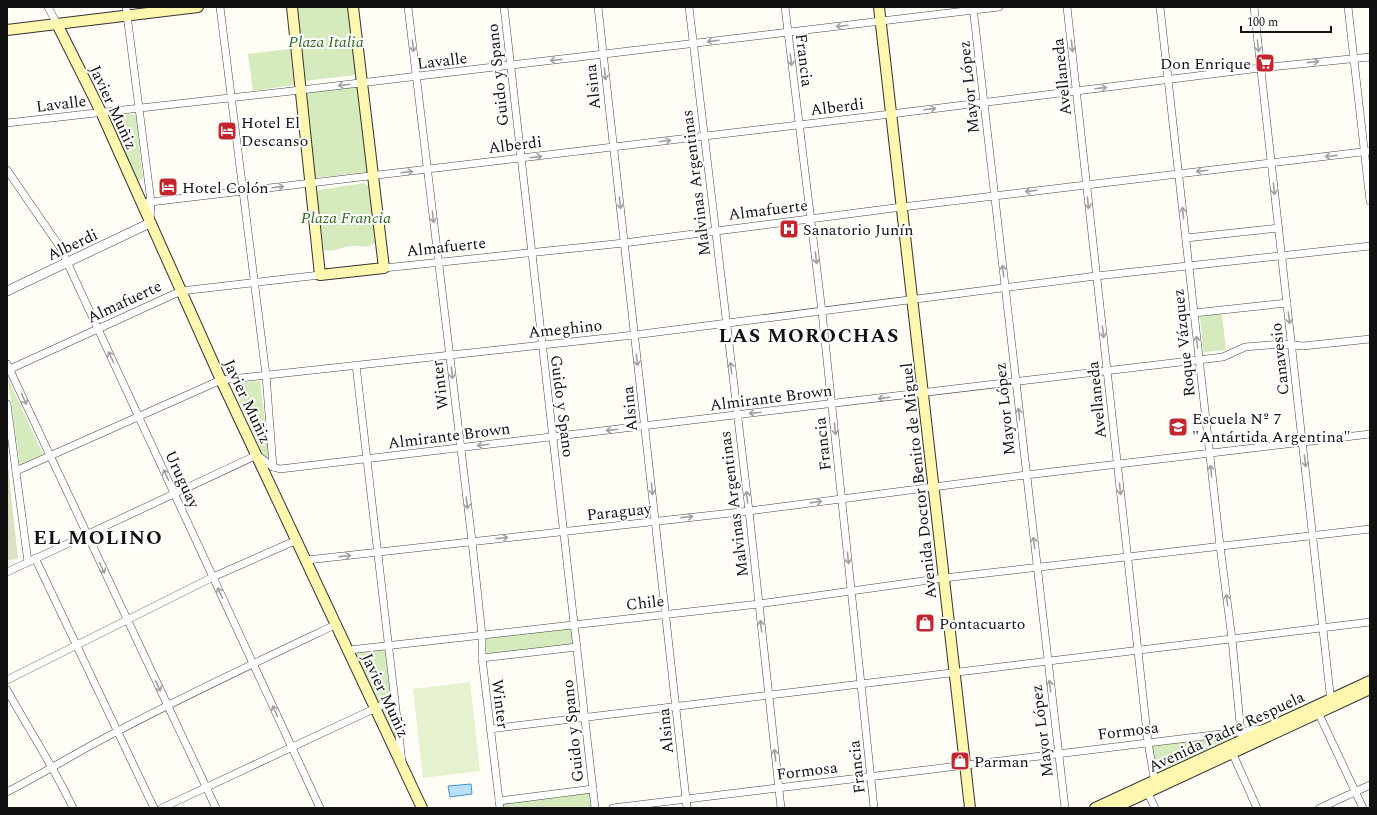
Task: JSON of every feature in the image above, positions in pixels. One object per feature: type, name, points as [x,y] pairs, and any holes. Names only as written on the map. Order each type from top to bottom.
[{"type":"main road","points":[[7,30],[57,24],[126,11],[198,7]]},
{"type":"main road","points":[[292,7],[320,275]]},
{"type":"main road","points":[[354,7],[384,268]]},
{"type":"main road","name":"Avenida Doctor Benito de Miguel","points":[[879,7],[970,808]]},
{"type":"main road","name":"Javier Muñiz","points":[[57,24],[147,202],[150,223],[221,380],[307,560],[422,808]]},
{"type":"main road","name":"Almafuerte","points":[[320,275],[384,268]]},
{"type":"main road","name":"Avenida Padre Respuela","points":[[1241,740],[1317,710],[1370,680]]},
{"type":"main road","name":"Avenida Padre Respuela","points":[[1331,703],[1370,689]]},
{"type":"main road","name":"Avenida Padre Respuela","points":[[1095,808],[1150,787],[1231,749],[1241,740],[1317,710]]},
{"type":"main road","name":"Avenida Padre Respuela","points":[[1114,808],[1150,787]]},
{"type":"street","name":"Javier Muñiz","points":[[48,7],[57,24]]},
{"type":"street","points":[[220,7],[266,375],[273,467]]},
{"type":"street","name":"Winter","points":[[408,7],[472,541],[482,635],[482,658],[499,804]]},
{"type":"street","name":"Guido y Spano","points":[[504,7],[541,344],[564,531],[595,808]]},
{"type":"street","name":"Alsina","points":[[598,7],[688,808]]},
{"type":"street","name":"Malvinas Argentinas","points":[[689,7],[749,511],[781,808]]},
{"type":"street","name":"Francia","points":[[785,7],[822,312],[874,808]]},
{"type":"street","name":"Lavalle","points":[[7,123],[416,77],[999,7]]},
{"type":"street","name":"Avellaneda","points":[[1068,7],[1086,185],[1148,742],[1150,787],[1155,808]]},
{"type":"street","name":"Roque Vázquez","points":[[1160,7],[1220,546],[1232,639],[1241,740]]},
{"type":"street","name":"Canavesio","points":[[1254,7],[1331,703]]},
{"type":"street","points":[[1348,7],[1367,152],[1370,201]]},
{"type":"street","name":"Mayor López","points":[[973,9],[1057,753],[1065,808]]},
{"type":"street","points":[[126,11],[139,108],[147,202]]},
{"type":"street","name":"Alberdi","points":[[147,202],[428,170],[1168,79],[1370,56]]},
{"type":"street","name":"Almafuerte","points":[[384,268],[624,243],[902,207],[1271,162],[1367,152]]},
{"type":"street","name":"Uruguay","points":[[7,170],[56,241],[67,262],[320,808]]},
{"type":"street","name":"Alberdi","points":[[7,291],[150,223]]},
{"type":"street","points":[[1186,238],[1279,228]]},
{"type":"street","name":"Ameghino","points":[[16,471],[221,380],[634,335],[1096,276],[1370,246]]},
{"type":"street","name":"Almafuerte","points":[[8,367],[99,330],[181,291],[320,275]]},
{"type":"street","points":[[1194,313],[1287,303]]},
{"type":"street","name":"Almirante Brown","points":[[273,467],[280,469],[461,448],[1226,356],[1245,347],[1292,344],[1303,346],[1370,339]]},
{"type":"street","points":[[356,365],[403,768]]},
{"type":"street","points":[[8,367],[216,808]]},
{"type":"street","points":[[7,404],[28,562]]},
{"type":"street","name":"Paraguay","points":[[307,560],[749,511],[934,486],[1370,434]]},
{"type":"street","points":[[7,572],[257,455],[273,467]]},
{"type":"street","name":"Chile","points":[[349,650],[759,604],[944,578],[1370,529]]},
{"type":"street","points":[[7,680],[213,577],[297,540]]},
{"type":"street","points":[[35,558],[154,808]]},
{"type":"street","points":[[490,729],[1047,660],[1370,622]]},
{"type":"street","points":[[7,792],[45,773],[52,767],[117,731],[337,624]]},
{"type":"street","points":[[482,658],[577,647]]},
{"type":"street","points":[[7,690],[59,777],[73,808]]},
{"type":"street","points":[[162,808],[395,699]]},
{"type":"street","points":[[1317,710],[1362,808]]},
{"type":"street","name":"Formosa","points":[[613,808],[1148,742],[1241,740]]},
{"type":"street","points":[[1231,749],[1256,808]]},
{"type":"street","points":[[1320,808],[1370,785]]},
{"type":"street","points":[[499,804],[593,789]]},
{"type":"green space","name":"Plaza Italia","points":[[296,7],[348,7],[356,75],[304,81]]},
{"type":"green space","points":[[290,49],[294,85],[253,91],[248,54]]},
{"type":"green space","points":[[357,86],[368,172],[314,178],[305,91]]},
{"type":"green space","points":[[132,114],[136,116],[143,178],[140,180],[136,179],[110,121],[114,116]]},
{"type":"green space","name":"Plaza Francia","points":[[364,183],[369,186],[376,238],[375,243],[367,247],[351,246],[332,251],[324,250],[316,193],[319,190]]},
{"type":"green space","points":[[1222,314],[1226,350],[1203,352],[1200,316]]},
{"type":"green space","points":[[8,379],[43,454],[20,465]]},
{"type":"green space","points":[[260,381],[269,454],[268,458],[264,457],[231,383]]},
{"type":"green space","points":[[7,458],[18,559],[7,560]]},
{"type":"green space","points":[[571,628],[573,644],[487,654],[485,637]]},
{"type":"green space","points":[[387,648],[393,698],[376,706],[351,652]]},
{"type":"green space","points":[[470,682],[480,771],[423,778],[413,689]]},
{"type":"green space","points":[[393,702],[400,757],[378,709]]},
{"type":"green space","points":[[1231,735],[1231,741],[1157,775],[1151,745]]},
{"type":"green space","points":[[590,792],[592,808],[502,808],[501,803]]},
{"type":"water","points":[[471,784],[472,794],[450,797],[448,786]]},
{"type":"place","name":"Don Enrique","points":[[1265,63]]},
{"type":"place","name":"Hotel El Descanso","points":[[227,131]]},
{"type":"place","name":"Hotel Colón","points":[[168,187]]},
{"type":"place","name":"Sanatorio Junín","points":[[789,229]]},
{"type":"place","name":"Escuela Nº 7 \"Antártida Argentina\"","points":[[1178,427]]},
{"type":"place","name":"Pontacuarto","points":[[925,623]]},
{"type":"place","name":"Parman","points":[[960,761]]},
{"type":"district","name":"LAS MOROCHAS","points":[[809,335]]},
{"type":"district","name":"EL MOLINO","points":[[98,537]]}]
